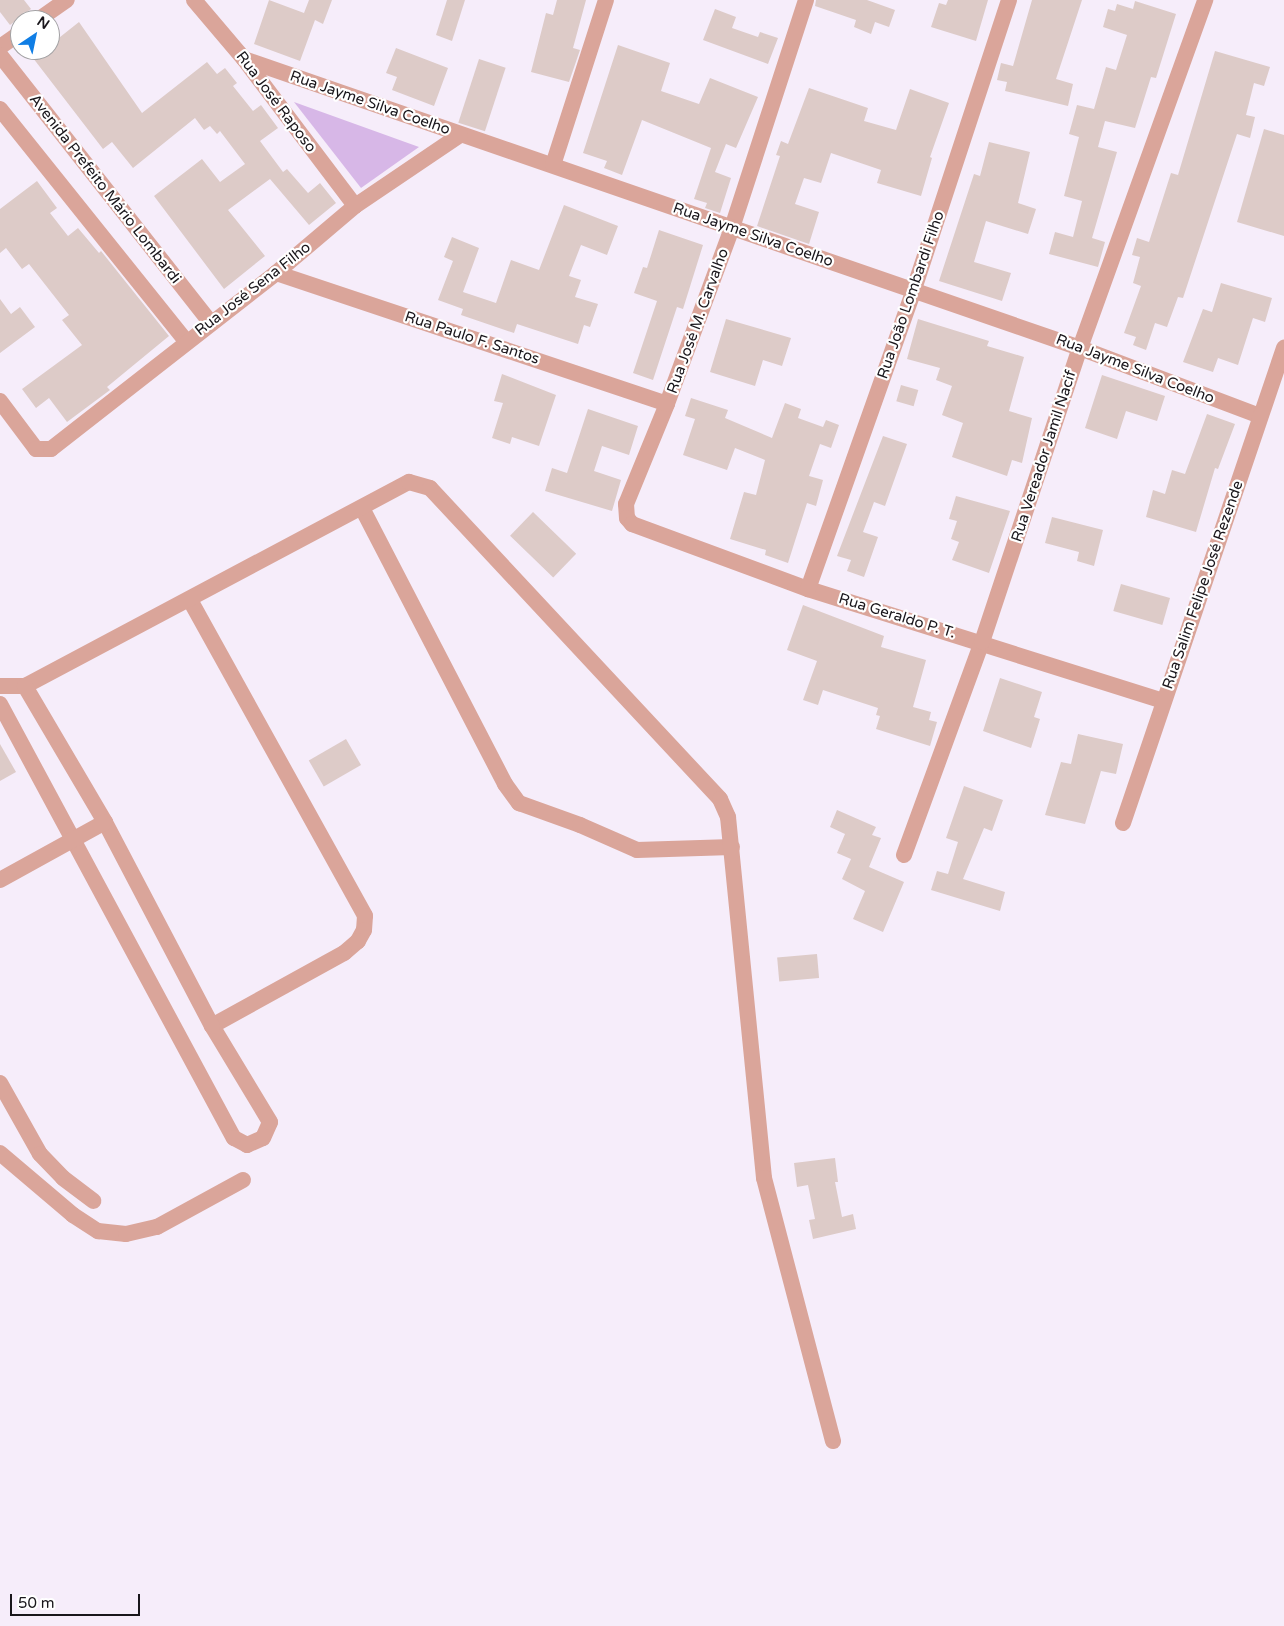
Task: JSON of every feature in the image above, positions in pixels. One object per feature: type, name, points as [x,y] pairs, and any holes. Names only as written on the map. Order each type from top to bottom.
[{"type":"street","points":[[52,10],[67,0]]},
{"type":"street","name":"Rua José Raposo","points":[[194,0],[244,59],[355,206]]},
{"type":"street","points":[[554,166],[606,0]]},
{"type":"street","name":"Rua José M. Carvalho","points":[[632,524],[627,518],[626,504],[667,404],[732,228],[806,0]]},
{"type":"street","name":"Rua João Lombardi Filho","points":[[808,589],[914,289],[1010,0]]},
{"type":"street","name":"Rua Vereador Jamil Nacif","points":[[904,855],[982,642],[1080,348],[1205,0]]},
{"type":"street","name":"Avenida Prefeito Mário Lombardi","points":[[0,55],[210,322]]},
{"type":"street","name":"Rua Jayme Silva Coelho","points":[[244,59],[460,135],[914,289],[1080,348],[1260,416]]},
{"type":"street","name":"Avenida Prefeito Mário Lombardi","points":[[0,109],[187,342]]},
{"type":"street","name":"Rua José Sena Filho","points":[[0,401],[36,448],[51,449],[210,322],[276,273],[355,206],[460,135]]},
{"type":"street","name":"Rua Paulo F. Santos","points":[[276,273],[667,404]]},
{"type":"street","name":"Rua Salim Felipe José Rezende","points":[[1122,823],[1284,348]]},
{"type":"street","points":[[0,686],[25,686],[409,482],[430,488],[720,799],[728,817],[764,1178],[833,1440]]},
{"type":"street","points":[[362,508],[508,789],[519,803],[580,825],[636,850],[732,847]]},
{"type":"street","name":"Rua Geraldo P. T.","points":[[632,524],[808,589],[982,642],[1164,701]]},
{"type":"street","points":[[190,600],[366,916],[364,930],[358,941],[344,953],[212,1026]]},
{"type":"street","points":[[0,704],[75,839],[234,1138],[247,1145],[255,1143],[263,1138],[270,1122],[212,1026],[105,822],[25,686]]},
{"type":"street","points":[[0,880],[105,822]]},
{"type":"street","points":[[0,1083],[40,1154],[63,1178],[93,1201]]},
{"type":"street","points":[[0,1153],[73,1215],[98,1231],[126,1234],[157,1227],[243,1180]]},
{"type":"shaded area","points":[[294,102],[419,147],[361,188]]},
{"type":"building","points":[[0,0],[24,0],[31,9],[10,10],[10,25],[0,12]]},
{"type":"building","points":[[269,0],[304,13],[309,0],[332,0],[323,24],[315,20],[300,61],[254,44]]},
{"type":"building","points":[[447,0],[465,0],[452,41],[436,35]]},
{"type":"building","points":[[557,0],[586,0],[573,48],[580,50],[569,82],[531,72],[546,13],[553,15]]},
{"type":"building","points":[[816,0],[867,0],[895,10],[889,27],[875,22],[871,34],[854,27],[856,20],[815,6]]},
{"type":"building","points":[[948,0],[988,0],[976,41],[931,27],[939,3],[946,5]]},
{"type":"building","points":[[1032,0],[1082,0],[1056,79],[1073,84],[1068,106],[1005,91],[1007,82],[997,80],[1001,63],[1013,66]]},
{"type":"building","points":[[1135,1],[1176,14],[1156,78],[1151,77],[1135,128],[1105,121],[1098,147],[1117,152],[1092,238],[1105,242],[1098,267],[1049,254],[1055,232],[1073,237],[1082,201],[1064,196],[1079,137],[1069,134],[1077,105],[1094,109],[1106,67],[1116,70],[1127,35],[1103,27],[1108,9],[1115,11],[1117,4],[1133,9]]},
{"type":"building","points":[[715,9],[736,17],[732,28],[758,37],[760,32],[778,38],[768,64],[703,40]]},
{"type":"building","points":[[79,22],[142,113],[207,62],[217,74],[225,68],[237,83],[233,86],[253,111],[261,105],[278,128],[260,141],[283,172],[287,169],[308,193],[320,183],[336,203],[309,225],[270,179],[228,210],[265,256],[224,289],[154,196],[202,159],[220,182],[245,164],[220,131],[217,134],[210,126],[204,130],[195,118],[133,168],[112,142],[103,149],[35,60],[60,60],[60,37]]},
{"type":"building","points":[[618,45],[670,63],[661,91],[699,104],[710,78],[758,97],[736,148],[726,144],[715,172],[731,178],[720,213],[705,208],[707,203],[694,199],[711,148],[642,120],[622,175],[604,168],[607,161],[583,153]]},
{"type":"building","points":[[396,48],[448,68],[434,106],[392,90],[397,77],[386,73]]},
{"type":"building","points":[[1215,51],[1270,67],[1264,86],[1254,83],[1246,115],[1255,117],[1250,138],[1237,134],[1183,298],[1178,297],[1167,327],[1155,323],[1146,350],[1133,345],[1136,337],[1124,333],[1141,286],[1133,283],[1140,257],[1132,255],[1137,238],[1149,242],[1171,173],[1178,175]]},
{"type":"building","points":[[479,59],[506,68],[485,131],[458,123]]},
{"type":"building","points":[[809,88],[868,108],[864,121],[896,130],[910,89],[949,103],[930,157],[932,158],[921,196],[877,183],[881,170],[831,153],[821,183],[804,178],[795,204],[819,212],[809,244],[757,226],[780,156],[776,155],[781,141],[788,144]]},
{"type":"building","points":[[1264,129],[1284,135],[1284,236],[1237,222]]},
{"type":"building","points":[[989,142],[1030,152],[1018,203],[1036,209],[1028,234],[986,221],[974,262],[1011,273],[1002,301],[939,281],[974,174],[980,176]]},
{"type":"building","points":[[37,181],[57,208],[50,213],[68,236],[78,228],[99,253],[101,251],[169,336],[107,387],[110,390],[67,422],[49,398],[36,408],[22,389],[82,345],[62,320],[69,315],[29,264],[22,269],[6,248],[0,253],[0,209]]},
{"type":"building","points":[[564,205],[618,226],[607,255],[581,245],[569,276],[581,280],[575,297],[598,304],[590,327],[584,325],[578,344],[517,324],[514,333],[461,315],[463,309],[438,300],[453,261],[444,257],[452,237],[479,248],[463,292],[496,303],[511,260],[539,270]]},
{"type":"building","points":[[659,230],[703,245],[683,309],[677,307],[653,380],[633,373],[657,301],[634,293],[643,267],[647,268]]},
{"type":"building","points":[[1221,283],[1272,298],[1265,322],[1253,318],[1238,365],[1218,358],[1213,372],[1183,362],[1203,309],[1212,312]]},
{"type":"building","points":[[0,299],[11,314],[20,307],[35,327],[0,353]]},
{"type":"building","points":[[726,319],[791,338],[782,366],[763,360],[755,386],[710,372]]},
{"type":"building","points":[[918,319],[989,341],[987,346],[1024,357],[1009,411],[1032,418],[1022,463],[1012,460],[1007,476],[952,457],[963,423],[942,415],[952,386],[936,380],[940,368],[907,359]]},
{"type":"building","points":[[502,374],[556,395],[539,446],[512,437],[510,444],[492,438],[503,403],[494,401]]},
{"type":"building","points":[[1102,375],[1165,396],[1157,421],[1126,411],[1117,439],[1085,428]]},
{"type":"building","points":[[901,385],[918,390],[914,406],[896,401]]},
{"type":"building","points":[[691,398],[728,410],[725,418],[772,438],[785,403],[801,409],[798,418],[823,427],[826,420],[839,425],[831,448],[820,444],[809,476],[823,480],[816,506],[807,503],[788,563],[765,555],[766,550],[730,539],[744,492],[756,495],[765,460],[735,448],[727,470],[683,455],[695,419],[685,416]]},
{"type":"building","points":[[588,409],[638,426],[629,455],[602,446],[594,471],[621,480],[612,511],[545,491],[552,468],[567,473]]},
{"type":"building","points":[[1207,414],[1235,424],[1218,469],[1215,468],[1196,532],[1146,517],[1153,490],[1165,494],[1172,470],[1185,474]]},
{"type":"building","points":[[883,436],[907,444],[885,506],[874,502],[863,532],[878,537],[864,577],[847,571],[851,560],[837,556]]},
{"type":"building","points":[[956,496],[1010,511],[989,573],[952,560],[959,542],[951,539],[957,521],[949,519]]},
{"type":"building","points":[[533,512],[576,554],[553,577],[510,536]]},
{"type":"building","points":[[1052,517],[1103,530],[1094,566],[1077,561],[1079,552],[1045,543]]},
{"type":"building","points":[[1121,584],[1170,598],[1162,625],[1113,611]]},
{"type":"building","points":[[803,605],[884,636],[881,647],[926,660],[913,707],[931,712],[929,720],[937,722],[930,746],[876,729],[880,716],[876,715],[878,708],[823,690],[818,705],[803,700],[817,661],[787,650]]},
{"type":"building","points":[[1000,678],[1042,692],[1034,717],[1040,719],[1031,748],[983,731]]},
{"type":"building","points":[[1078,734],[1123,744],[1116,774],[1101,771],[1085,824],[1045,815],[1061,762],[1071,764]]},
{"type":"building","points":[[346,739],[361,765],[324,786],[309,760]]},
{"type":"building","points":[[0,744],[16,772],[0,781]]},
{"type":"building","points":[[964,786],[1003,800],[992,831],[984,828],[963,879],[1005,892],[1000,911],[931,890],[937,871],[948,874],[958,842],[946,838]]},
{"type":"building","points":[[837,810],[876,827],[872,835],[881,838],[869,867],[904,882],[883,932],[853,919],[865,891],[842,879],[851,859],[837,853],[845,834],[830,827]]},
{"type":"building","points":[[817,954],[819,978],[779,981],[777,957]]},
{"type":"building","points":[[835,1158],[838,1182],[835,1182],[842,1217],[853,1214],[856,1229],[813,1239],[809,1220],[815,1219],[808,1185],[797,1187],[794,1163]]}]
